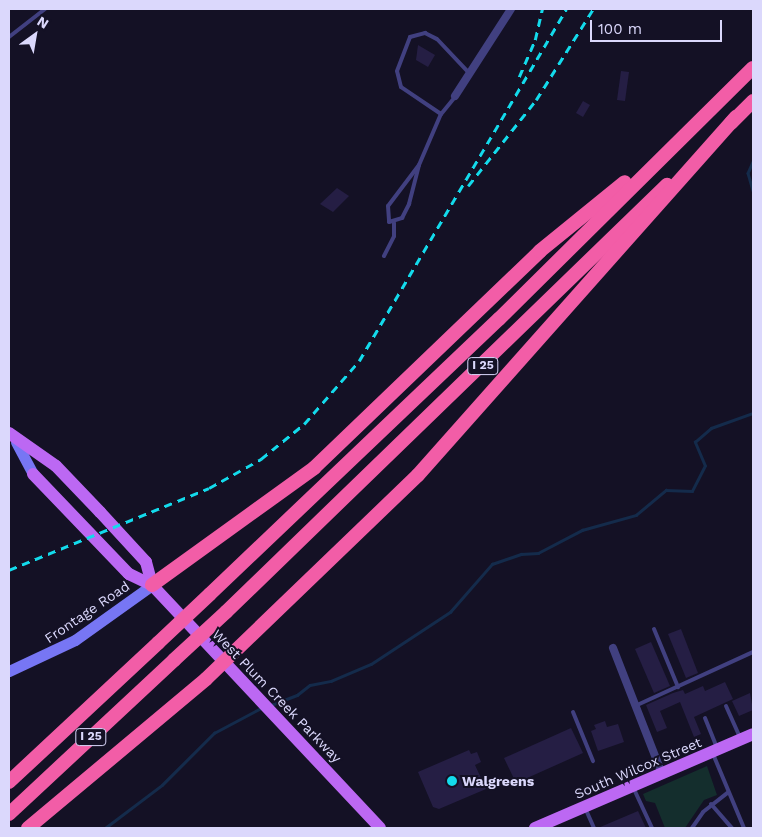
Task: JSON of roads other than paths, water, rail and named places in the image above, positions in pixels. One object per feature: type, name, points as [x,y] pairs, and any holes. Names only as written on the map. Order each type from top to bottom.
[{"type":"highway","name":"I 25","points":[[9,782],[210,594],[753,68]]},
{"type":"highway","name":"I 25","points":[[9,814],[226,612],[753,100]]},
{"type":"highway","points":[[28,828],[152,728],[224,662],[462,429],[736,118]]},
{"type":"highway","points":[[152,585],[314,468],[540,251],[686,133]]},
{"type":"main road","name":"West Plum Creek Parkway","points":[[13,437],[56,466],[146,562],[152,585]]},
{"type":"main road","name":"West Plum Creek Parkway","points":[[13,437],[32,474],[129,574],[152,585],[315,758],[375,825]]},
{"type":"main road","name":"Frontage Road","points":[[9,671],[75,640],[152,585]]},
{"type":"main road","name":"South Wilcox Street","points":[[535,828],[753,734]]},
{"type":"street","points":[[455,96],[511,9]]},
{"type":"street","points":[[612,648],[662,774]]},
{"type":"lane","points":[[9,37],[45,9]]},
{"type":"lane","points":[[441,114],[413,98],[397,80],[399,60],[410,38],[425,33],[437,39],[470,74]]},
{"type":"lane","points":[[384,256],[394,236],[394,223],[409,204],[419,165],[441,114],[455,96]]},
{"type":"lane","points":[[394,223],[388,222],[386,215],[388,206],[419,165]]},
{"type":"lane","points":[[654,629],[678,687]]},
{"type":"lane","points":[[635,706],[753,652]]},
{"type":"lane","points":[[726,706],[741,739]]},
{"type":"lane","points":[[573,712],[593,761]]},
{"type":"lane","points":[[705,718],[727,793],[744,828]]},
{"type":"lane","points":[[633,787],[652,828]]},
{"type":"lane","points":[[692,828],[711,804],[727,793]]},
{"type":"lane","points":[[711,804],[732,828]]},
{"type":"lane","points":[[585,807],[594,828]]},
{"type":"waterway","points":[[753,162],[748,173],[753,191]]},
{"type":"waterway","points":[[271,705],[297,695],[310,685],[331,681],[371,664],[450,612],[492,564],[521,554],[538,553],[582,530],[636,515],[666,490],[692,491],[705,466],[695,442],[711,428],[753,413]]},
{"type":"waterway","points":[[105,828],[162,785],[214,733],[261,708]]},
{"type":"railway","points":[[519,77],[535,40],[542,9]]},
{"type":"railway","points":[[9,570],[209,488],[261,459],[304,424],[359,361],[566,9]]},
{"type":"railway","points":[[468,186],[536,100],[593,9]]},
{"type":"place","name":"Walgreens","points":[[452,781]]}]
